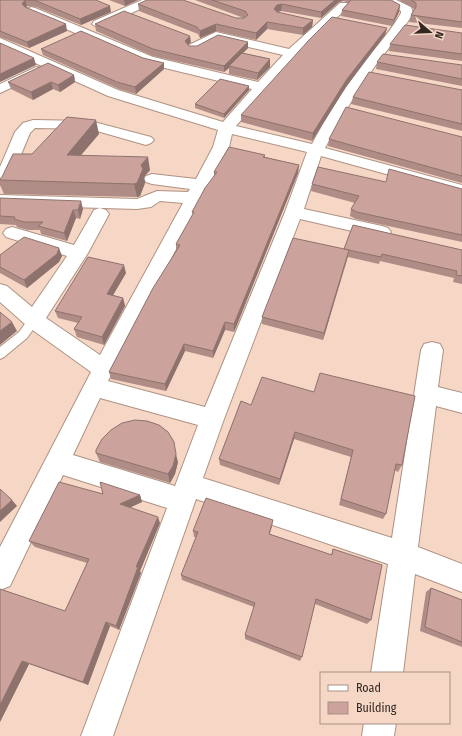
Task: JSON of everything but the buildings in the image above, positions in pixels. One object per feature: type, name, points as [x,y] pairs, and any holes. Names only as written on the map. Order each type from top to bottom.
[{"type":"street","points":[[68,38],[151,0]]},
{"type":"street","points":[[97,736],[212,419],[294,212],[316,150],[340,107],[364,72],[398,29],[407,13],[407,9],[387,0]]},
{"type":"street","points":[[0,576],[99,378],[221,147],[226,128],[292,53],[344,5]]},
{"type":"street","points":[[110,6],[138,17]]},
{"type":"street","points":[[31,10],[149,60],[261,87]]},
{"type":"street","points":[[309,21],[344,22]]},
{"type":"street","points":[[381,29],[415,28]]},
{"type":"street","points":[[192,48],[216,36],[292,53]]},
{"type":"street","points":[[0,42],[36,52],[49,65],[113,93],[226,128],[316,150],[462,190]]},
{"type":"street","points":[[378,55],[393,57]]},
{"type":"street","points":[[0,89],[49,65]]},
{"type":"street","points":[[364,72],[379,75]]},
{"type":"street","points":[[340,107],[355,111]]},
{"type":"street","points":[[0,186],[23,132],[28,126],[33,124],[90,125],[146,140]]},
{"type":"street","points":[[152,179],[196,192]]},
{"type":"street","points":[[0,200],[138,204],[144,203],[157,196],[196,192]]},
{"type":"street","points":[[294,212],[401,236]]},
{"type":"street","points":[[34,320],[79,253],[100,214]]},
{"type":"street","points":[[12,233],[79,253]]},
{"type":"street","points":[[0,291],[99,378],[212,419]]},
{"type":"street","points":[[387,672],[432,350]]},
{"type":"street","points":[[426,394],[462,403]]},
{"type":"street","points":[[58,462],[186,493],[404,556],[462,578]]},
{"type":"street","points":[[378,736],[380,724]]},
{"type":"lane","points":[[0,354],[22,335],[34,320]]}]
